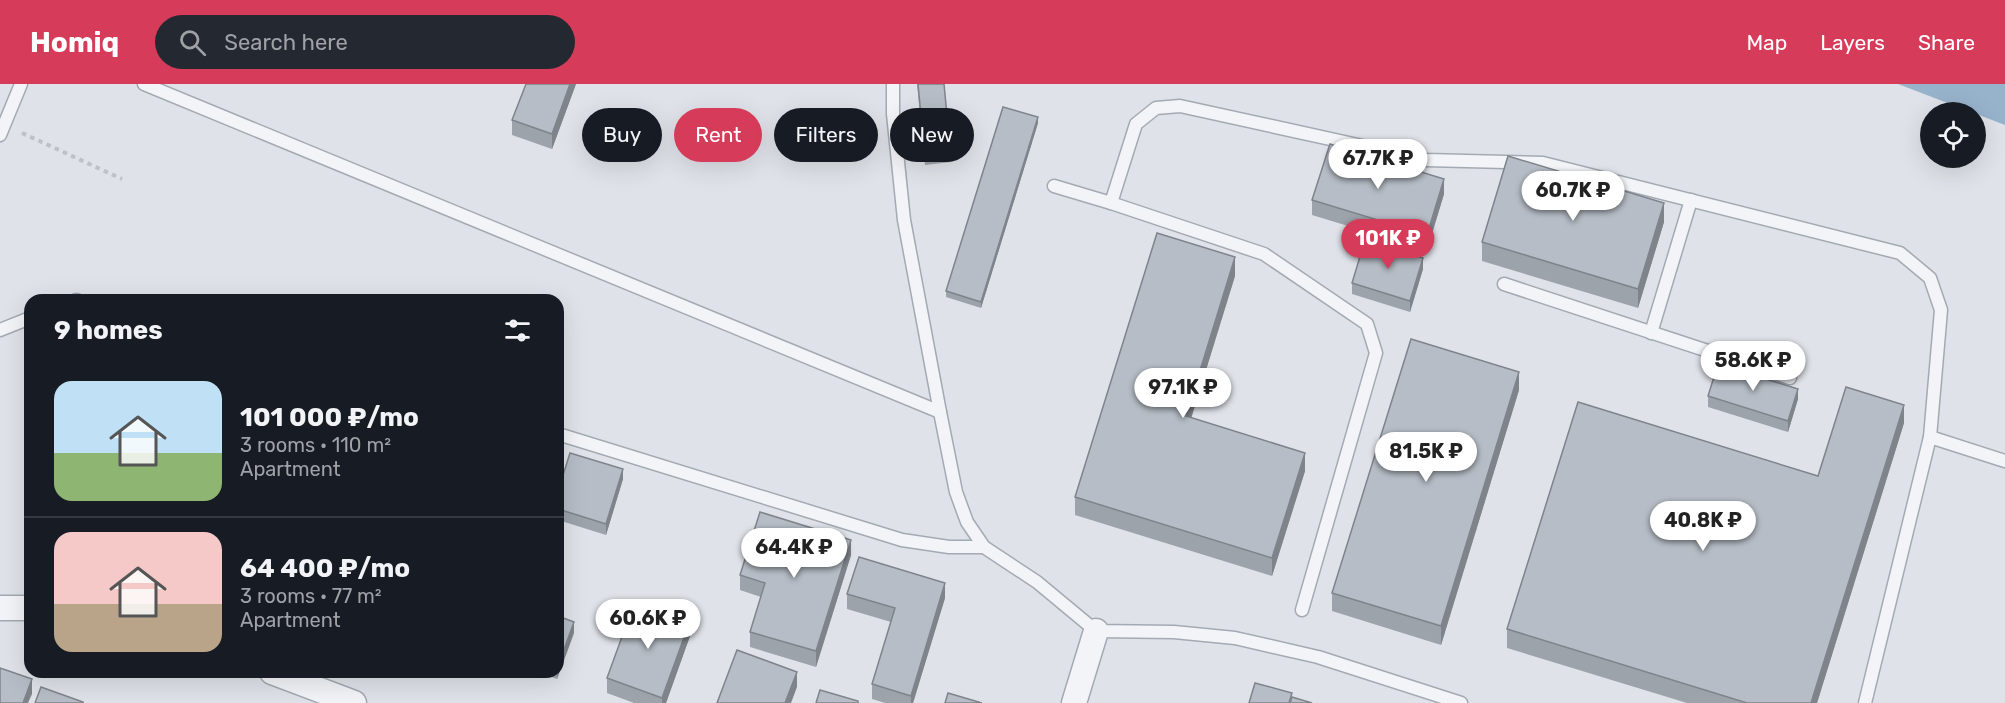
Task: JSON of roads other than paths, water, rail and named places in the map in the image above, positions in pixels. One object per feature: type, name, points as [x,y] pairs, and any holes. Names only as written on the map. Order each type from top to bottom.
[{"type":"street","points":[[0,608],[24,608]]},
{"type":"street","points":[[1074,703],[1096,631]]},
{"type":"street","points":[[285,678],[330,699],[354,703]]},
{"type":"lane","points":[[2,130],[21,84]]},
{"type":"lane","points":[[144,84],[940,412]]},
{"type":"lane","points":[[893,84],[893,114],[904,220],[940,412],[956,492],[967,522],[984,547],[1037,582],[1096,631],[1174,632],[1235,638],[1318,657],[1461,703]]},
{"type":"lane","points":[[1112,203],[1136,124],[1156,108],[1180,106],[1426,160],[1543,163],[1900,253],[1930,278],[1941,310],[1930,437],[1865,703]]},
{"type":"lane","points":[[1054,186],[1264,254],[1366,324],[1376,353],[1302,610]]},
{"type":"lane","points":[[1652,333],[1691,200]]},
{"type":"lane","points":[[1504,284],[1790,378]]},
{"type":"lane","points":[[0,330],[24,320]]},
{"type":"lane","points":[[564,436],[902,540],[949,547],[984,547]]},
{"type":"lane","points":[[1930,437],[2005,461]]},
{"type":"water","points":[[1898,84],[2005,84],[2005,125],[1986,118],[1986,102],[1945,102]]}]
